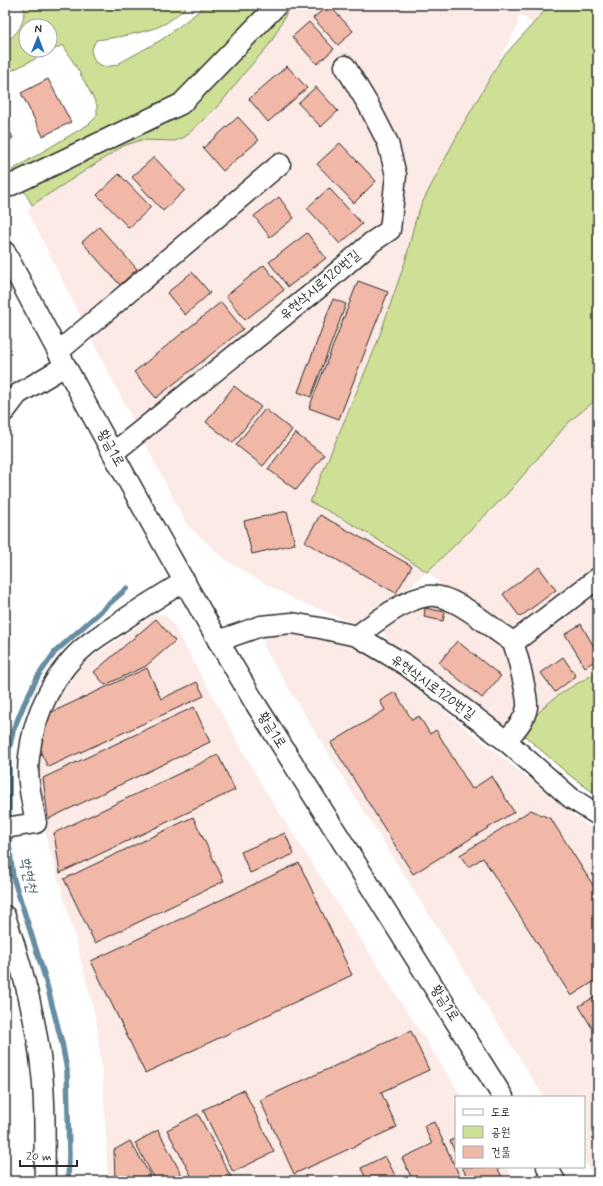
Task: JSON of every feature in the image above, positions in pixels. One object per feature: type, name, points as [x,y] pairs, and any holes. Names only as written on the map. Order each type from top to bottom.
[{"type":"street","points":[[5,188],[181,104],[277,5]]},
{"type":"street","name":"유현삭시로120번길","points":[[113,453],[320,287],[372,242],[390,230],[396,175],[388,143],[369,106],[345,66]]},
{"type":"street","points":[[5,411],[18,394],[61,359],[280,164]]},
{"type":"street","name":"황금1로","points":[[5,252],[61,359],[218,641],[255,703],[503,1096]]},
{"type":"street","points":[[512,643],[598,578]]},
{"type":"street","points":[[13,827],[36,823],[30,795],[29,757],[38,717],[51,688],[62,670],[88,644],[136,611],[184,581]]},
{"type":"street","points":[[357,636],[389,613],[413,600],[429,595],[442,597],[470,611],[512,643],[522,673],[527,707],[523,720],[506,740]]},
{"type":"street","name":"유현삭시로120번길","points":[[218,641],[261,626],[292,623],[357,636],[406,665],[506,740],[571,798],[598,815]]},
{"type":"street","points":[[5,916],[30,1007],[40,1056],[44,1100],[45,1181]]},
{"type":"street","points":[[548,1168],[555,1181]]},
{"type":"shaded area","points":[[291,5],[572,5],[545,36],[528,20],[519,14],[517,27],[461,128],[421,205],[414,225],[406,259],[376,346],[310,501],[375,539],[427,572],[367,623],[355,624],[294,599],[248,574],[225,559],[187,525],[103,362],[28,211],[32,205],[123,146],[141,140],[175,141],[186,137],[220,104],[270,44]]},
{"type":"shaded area","points":[[598,398],[598,672],[563,692],[545,706],[532,721],[535,702],[535,682],[528,656],[514,634],[502,621],[476,601],[450,592],[427,572],[507,494],[568,423]]},
{"type":"shaded area","points":[[428,605],[455,614],[502,648],[508,655],[511,664],[518,708],[506,728],[416,659],[387,639],[384,634],[385,626],[389,619]]},
{"type":"shaded area","points":[[161,614],[168,617],[172,623],[261,784],[461,1096],[455,1096],[455,1168],[507,1168],[515,1181],[108,1181],[103,1081],[96,1019],[76,940],[47,841],[39,802],[35,766],[52,699],[74,669],[154,615]]},
{"type":"shaded area","points":[[277,634],[296,635],[331,641],[358,650],[396,672],[598,833],[598,1181],[585,1163],[585,1096],[543,1096],[353,794],[263,645],[265,638]]},
{"type":"green space","points":[[24,5],[188,5],[172,19],[159,26],[132,34],[96,40],[91,51],[95,62],[105,67],[116,65],[161,40],[205,5],[291,5],[270,44],[220,104],[185,137],[175,141],[141,140],[123,146],[32,205],[12,170],[89,124],[97,116],[97,105],[63,45],[58,48],[58,18],[23,17]]},
{"type":"green space","points":[[550,5],[598,5],[598,398],[568,423],[507,494],[427,572],[355,526],[310,502],[376,346],[406,259],[414,225],[421,205],[461,128],[501,59]]},
{"type":"green space","points":[[18,30],[18,58],[37,58],[5,74],[5,43]]},
{"type":"green space","points":[[598,672],[598,796],[568,774],[525,736],[534,720],[545,706],[577,683]]},
{"type":"building","points":[[329,5],[353,31],[338,45],[313,18]]},
{"type":"building","points":[[309,22],[334,49],[317,64],[292,37]]},
{"type":"building","points":[[287,66],[307,88],[268,122],[249,99]]},
{"type":"building","points":[[48,79],[71,122],[43,136],[21,93]]},
{"type":"building","points":[[316,87],[338,111],[321,127],[298,103]]},
{"type":"building","points":[[238,117],[259,140],[223,171],[203,148]]},
{"type":"building","points":[[5,122],[13,138],[5,142]]},
{"type":"building","points":[[340,143],[376,181],[354,203],[317,164]]},
{"type":"building","points":[[154,157],[185,190],[163,211],[132,177]]},
{"type":"building","points":[[119,174],[151,207],[129,228],[97,195]]},
{"type":"building","points":[[329,188],[362,224],[340,244],[307,208]]},
{"type":"building","points":[[279,197],[294,218],[270,237],[254,216]]},
{"type":"building","points":[[99,227],[137,269],[120,285],[82,242]]},
{"type":"building","points":[[307,233],[326,258],[288,287],[269,262]]},
{"type":"building","points":[[264,265],[284,290],[245,320],[226,296]]},
{"type":"building","points":[[192,272],[210,293],[185,315],[167,293]]},
{"type":"building","points":[[358,281],[388,292],[339,419],[309,408]]},
{"type":"building","points":[[333,299],[346,304],[311,397],[298,392]]},
{"type":"building","points":[[221,302],[243,329],[156,398],[134,372]]},
{"type":"building","points":[[234,386],[261,407],[233,443],[206,422]]},
{"type":"building","points":[[265,409],[292,430],[263,466],[236,445]]},
{"type":"building","points":[[295,433],[324,455],[296,490],[268,469]]},
{"type":"building","points":[[287,511],[295,544],[252,554],[244,521]]},
{"type":"building","points":[[320,515],[412,566],[396,593],[305,542]]},
{"type":"building","points":[[539,567],[556,590],[520,617],[503,594]]},
{"type":"building","points":[[425,608],[445,612],[443,621],[424,617]]},
{"type":"building","points":[[156,619],[175,641],[146,666],[105,685],[94,672]]},
{"type":"building","points":[[581,624],[598,654],[598,659],[585,667],[565,634]]},
{"type":"building","points":[[457,641],[501,676],[482,698],[439,663]]},
{"type":"building","points":[[563,657],[576,676],[555,692],[541,673]]},
{"type":"building","points":[[147,668],[161,699],[197,682],[204,696],[48,767],[37,745],[50,713]]},
{"type":"building","points":[[395,692],[412,720],[419,716],[430,734],[436,730],[472,789],[492,776],[514,812],[413,874],[331,743],[385,710],[380,701]]},
{"type":"building","points":[[194,707],[210,742],[48,819],[43,778]]},
{"type":"building","points":[[218,755],[235,790],[60,873],[54,833]]},
{"type":"building","points":[[531,810],[551,819],[598,893],[598,979],[571,996],[483,858],[468,867],[460,855]]},
{"type":"building","points":[[193,817],[224,881],[95,943],[64,879]]},
{"type":"building","points":[[285,833],[294,854],[250,873],[241,852]]},
{"type":"building","points":[[299,863],[352,975],[145,1073],[91,961]]},
{"type":"building","points":[[598,995],[598,1038],[579,1006]]},
{"type":"building","points":[[411,1031],[429,1070],[381,1092],[397,1127],[294,1174],[260,1100]]},
{"type":"building","points":[[598,1089],[598,1098],[594,1091]]},
{"type":"building","points":[[244,1090],[274,1152],[233,1172],[203,1110]]},
{"type":"building","points":[[198,1114],[232,1179],[227,1181],[194,1181],[167,1130]]},
{"type":"building","points":[[434,1122],[462,1181],[413,1181],[402,1158],[432,1144],[424,1126]]},
{"type":"building","points":[[158,1130],[185,1181],[156,1181],[135,1143]]},
{"type":"building","points":[[455,1138],[455,1152],[450,1141]]},
{"type":"building","points":[[130,1141],[149,1173],[149,1181],[115,1181],[114,1150]]},
{"type":"building","points":[[385,1156],[398,1181],[367,1181],[361,1168]]},
{"type":"building","points":[[462,1168],[498,1168],[504,1181],[469,1181]]},
{"type":"waterway","name":"학현천","points":[[68,1181],[69,1155],[67,1070],[62,1043],[44,974],[13,877],[9,844],[9,750],[13,731],[24,704],[38,676],[55,652],[127,588]]}]
